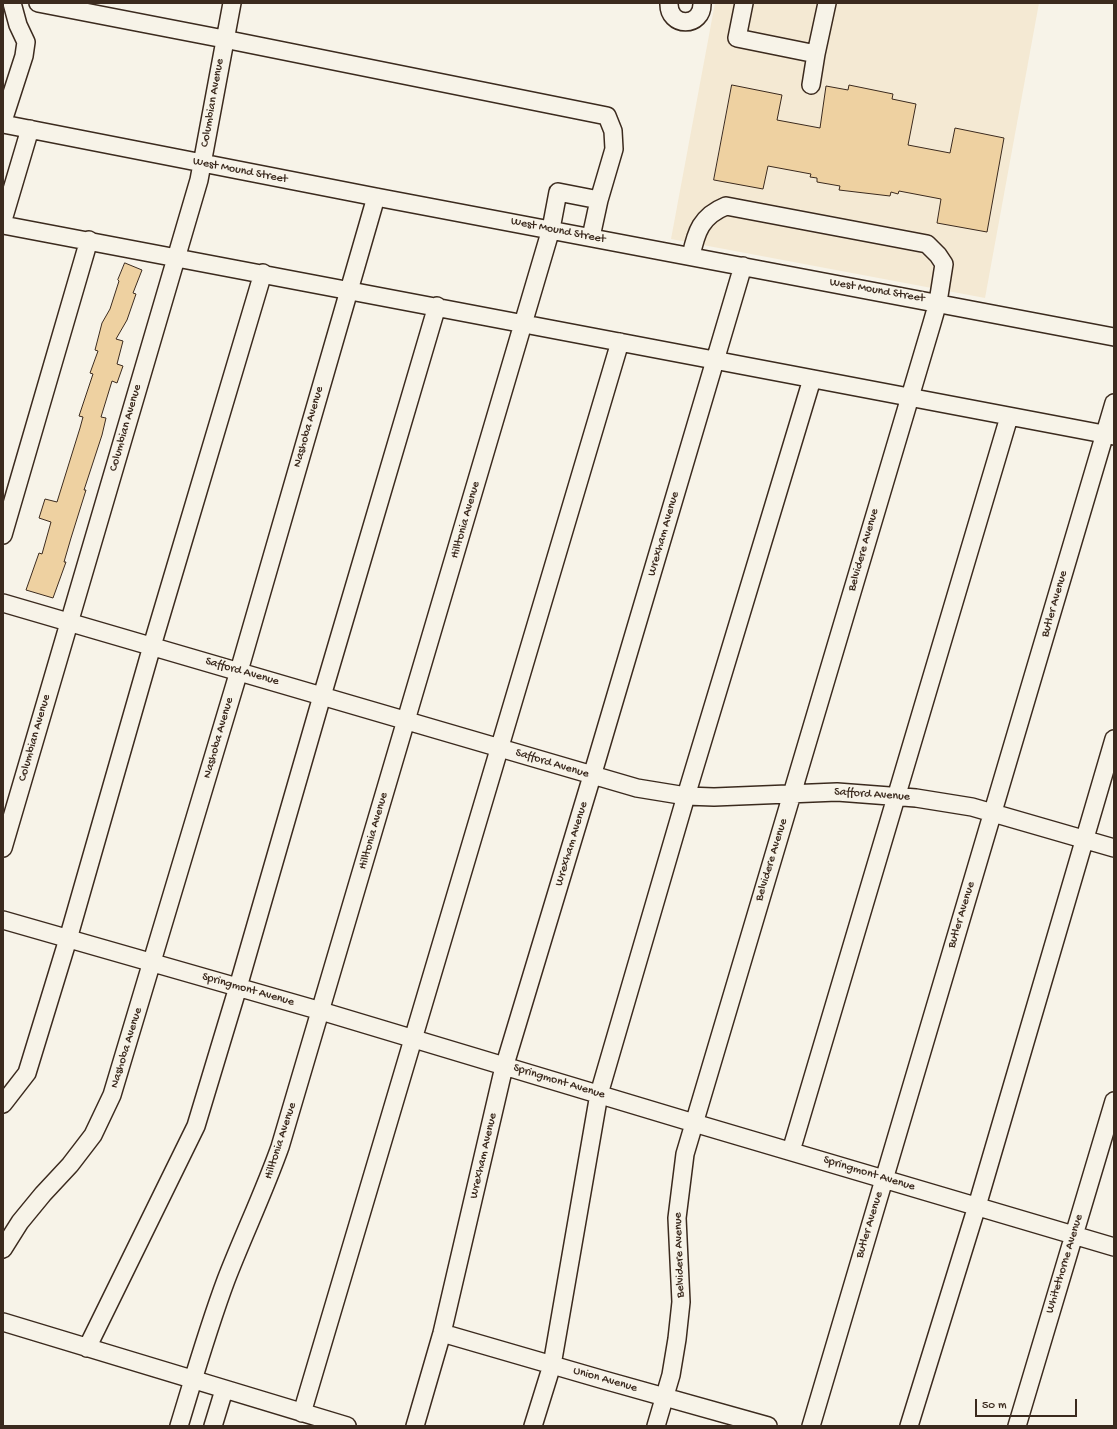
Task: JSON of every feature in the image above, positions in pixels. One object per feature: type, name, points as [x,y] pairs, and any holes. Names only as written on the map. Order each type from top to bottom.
[{"type":"street","points":[[3,123],[24,56],[26,42],[18,25],[12,3]]},
{"type":"street","points":[[38,3],[607,116],[613,131],[614,149],[599,200],[591,237]]},
{"type":"street","name":"Columbian Avenue","points":[[3,848],[199,180],[224,39],[232,3]]},
{"type":"street","points":[[667,3],[672,15],[676,19],[686,22],[696,18],[702,9],[702,3]]},
{"type":"street","points":[[744,3],[737,38],[816,54]]},
{"type":"street","points":[[810,85],[827,3]]},
{"type":"street","name":"West Mound Street","points":[[3,123],[202,164],[938,302],[1114,337]]},
{"type":"street","points":[[3,220],[30,129]]},
{"type":"street","name":"Hilltonia Avenue","points":[[179,1426],[226,1280],[266,1187],[280,1147],[551,229],[558,192],[599,200]]},
{"type":"street","name":"Nashoba Avenue","points":[[3,1249],[20,1222],[70,1165],[93,1135],[112,1095],[239,671],[376,197]]},
{"type":"street","name":"Belvidere Avenue","points":[[656,1426],[671,1375],[681,1302],[677,1218],[685,1154],[938,302],[944,264],[938,255],[927,244],[726,206],[716,210],[702,223],[696,236],[691,256]]},
{"type":"street","points":[[3,225],[176,256],[1109,435]]},
{"type":"street","points":[[3,535],[89,240]]},
{"type":"street","name":"Wrexham Avenue","points":[[415,1426],[442,1333],[505,1066],[742,266]]},
{"type":"street","points":[[3,1104],[27,1072],[68,939],[152,646],[263,273]]},
{"type":"street","points":[[87,1348],[196,1126],[238,988],[437,306]]},
{"type":"street","points":[[302,1413],[620,342]]},
{"type":"street","points":[[533,1426],[552,1365],[599,1094],[686,796],[812,379]]},
{"type":"street","name":"Butler Avenue","points":[[811,1426],[993,813],[1109,435],[1114,403]]},
{"type":"street","points":[[791,1151],[1009,417]]},
{"type":"street","name":"Safford Avenue","points":[[3,603],[637,788],[686,796],[714,797],[837,792],[916,798],[972,807],[1114,848]]},
{"type":"street","points":[[909,1426],[977,1206],[1114,740]]},
{"type":"street","name":"Springmont Avenue","points":[[3,920],[321,1011],[1114,1247]]},
{"type":"street","name":"Whitethorne Avenue","points":[[1017,1426],[1114,1101]]},
{"type":"street","points":[[3,1322],[347,1426]]},
{"type":"street","name":"Union Avenue","points":[[442,1333],[768,1426]]},
{"type":"street","points":[[214,1426],[224,1390]]},
{"type":"shaded area","points":[[715,3],[1039,3],[985,298],[671,239]]},
{"type":"building","points":[[732,85],[782,95],[777,120],[820,128],[826,86],[848,90],[849,85],[893,94],[892,99],[916,104],[908,145],[950,153],[955,128],[1004,138],[987,232],[937,223],[941,199],[899,191],[898,194],[891,192],[890,196],[839,190],[840,186],[817,182],[817,178],[810,177],[811,174],[768,166],[763,189],[714,180]]},
{"type":"building","points":[[125,263],[142,270],[133,293],[136,294],[127,320],[116,339],[123,341],[117,364],[123,366],[117,383],[112,381],[101,417],[106,418],[102,435],[84,490],[86,490],[64,562],[66,562],[53,598],[26,590],[39,553],[42,554],[51,522],[39,518],[45,499],[57,502],[83,417],[79,416],[93,374],[90,373],[98,351],[95,350],[102,323],[110,309],[119,281],[118,280]]}]
